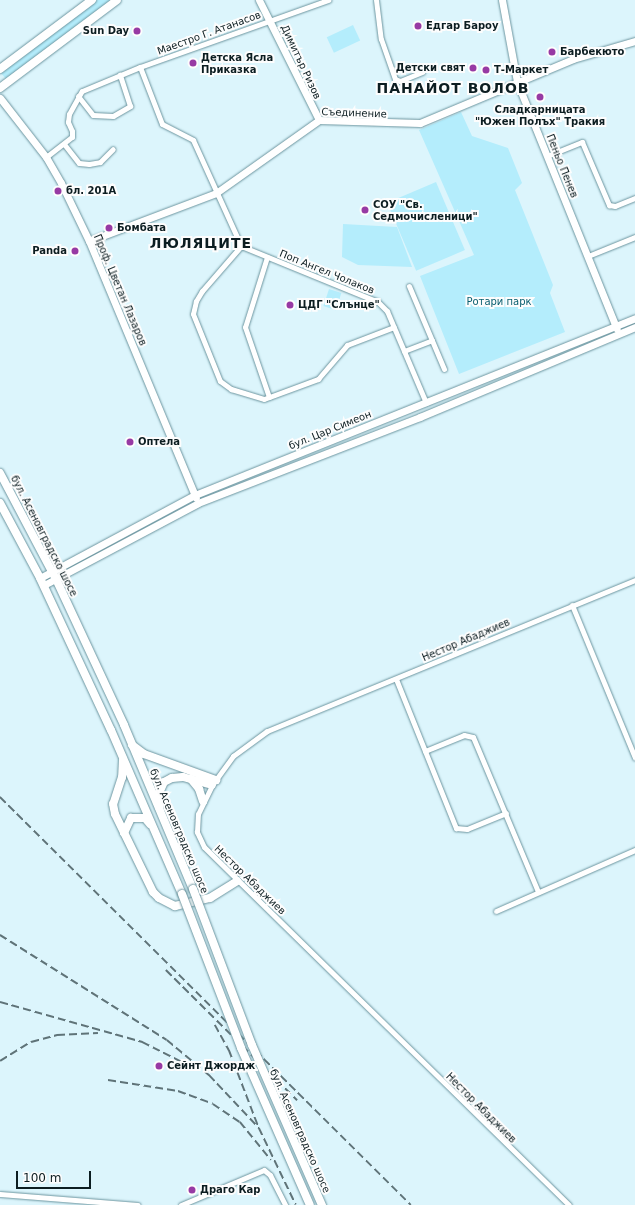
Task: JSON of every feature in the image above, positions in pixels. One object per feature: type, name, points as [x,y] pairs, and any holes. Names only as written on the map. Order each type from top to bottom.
[{"type":"main road","points":[[0,68],[92,0]]},
{"type":"main road","points":[[0,88],[117,0]]},
{"type":"main road","name":"бул. Асеновградско шосе","points":[[0,473],[54,575],[131,744],[193,889],[252,1045],[322,1205]]},
{"type":"main road","name":"бул. Асеновградско шосе","points":[[0,503],[42,582],[122,755],[182,894],[241,1048],[310,1205]]},
{"type":"main road","points":[[131,744],[144,754],[214,782]]},
{"type":"main road","points":[[122,755],[122,777],[113,804],[124,833],[154,892],[169,905],[210,898],[237,881]]},
{"type":"main road","points":[[158,810],[159,793],[164,782],[172,778],[214,782]]},
{"type":"main road","points":[[190,779],[199,789],[202,801]]},
{"type":"main road","points":[[124,833],[131,818],[145,818],[153,826]]},
{"type":"street","name":"Димитър Ризов","points":[[259,0],[266,11],[319,120]]},
{"type":"street","name":"Димитър Ризов","points":[[264,0],[266,11]]},
{"type":"street","name":"Маестро Г. Атанасов","points":[[78,96],[82,91],[140,67],[328,0]]},
{"type":"street","points":[[376,0],[381,39],[395,79],[400,81],[422,72]]},
{"type":"street","name":"Пеньо Пенев","points":[[502,0],[517,82],[619,334]]},
{"type":"street","name":"Съединение","points":[[89,241],[216,193],[319,120],[420,123],[592,52],[635,42]]},
{"type":"street","points":[[140,67],[162,124],[193,140],[241,246],[202,290],[196,301],[193,314],[220,381],[231,389],[264,399],[318,379],[347,345],[394,327]]},
{"type":"street","points":[[78,96],[93,115],[113,116],[130,106],[120,75]]},
{"type":"street","points":[[46,157],[72,137],[72,131],[68,122],[78,96]]},
{"type":"street","name":"Проф. Цветан Лазаров","points":[[0,98],[46,157],[89,241],[198,503]]},
{"type":"street","points":[[546,156],[582,142],[609,205],[615,206],[635,198]]},
{"type":"street","points":[[64,144],[79,162],[89,164],[100,162],[113,149]]},
{"type":"street","points":[[588,256],[635,237]]},
{"type":"street","name":"Поп Ангел Чолаков","points":[[241,246],[378,302],[387,310],[426,403]]},
{"type":"street","points":[[267,257],[245,327],[269,397]]},
{"type":"street","points":[[409,286],[444,369]]},
{"type":"street","name":"бул. Цар Симеон","points":[[42,582],[195,495],[635,318]]},
{"type":"street","name":"бул. Цар Симеон","points":[[54,575],[198,503],[420,417],[635,327]]},
{"type":"street","points":[[404,351],[432,340]]},
{"type":"street","name":"Нестор Абаджиев","points":[[569,1205],[520,1159],[366,1004],[237,881],[204,847],[197,832],[198,814],[202,801],[233,756],[268,731],[635,580]]},
{"type":"street","points":[[572,605],[635,758]]},
{"type":"street","points":[[396,679],[456,828],[467,829],[506,813]]},
{"type":"street","points":[[425,751],[464,735],[472,737],[506,813],[538,892]]},
{"type":"street","points":[[496,911],[635,850]]},
{"type":"street","points":[[181,1205],[264,1170],[270,1174],[285,1205]]},
{"type":"street","points":[[0,1194],[138,1205]]},
{"type":"green space","points":[[97,0],[111,0],[6,79],[1,73]]},
{"type":"green space","points":[[353,25],[360,40],[334,53],[327,37]]},
{"type":"green space","name":"Ротари парк","points":[[461,112],[472,136],[508,148],[522,183],[515,190],[553,285],[550,293],[565,332],[459,374],[420,276],[474,255],[419,130]]},
{"type":"green space","points":[[436,182],[465,250],[416,271],[387,203]]},
{"type":"green space","points":[[343,224],[397,227],[412,267],[358,265],[342,257]]},
{"type":"green space","points":[[329,289],[341,293],[336,310],[323,306]]},
{"type":"railway","points":[[0,797],[411,1205]]},
{"type":"railway","points":[[0,935],[167,1040],[209,1075],[259,1128]]},
{"type":"railway","points":[[166,970],[297,1100]]},
{"type":"railway","points":[[0,1002],[142,1042],[196,1069]]},
{"type":"railway","points":[[215,1025],[229,1050],[259,1128],[296,1205]]},
{"type":"railway","points":[[0,1061],[31,1042],[57,1035],[98,1033]]},
{"type":"railway","points":[[108,1080],[178,1091],[213,1104],[240,1122],[271,1160]]},
{"type":"place","name":"Едгар Бароу","points":[[418,26]]},
{"type":"place","name":"Sun Day","points":[[137,31]]},
{"type":"place","name":"Барбекюто","points":[[552,52]]},
{"type":"place","name":"Детска Ясла Приказка","points":[[193,63]]},
{"type":"place","name":"Детски свят","points":[[473,68]]},
{"type":"place","name":"Т-Маркет","points":[[486,70]]},
{"type":"place","name":"Сладкарницата \"Южен Полъх\" Тракия","points":[[540,97]]},
{"type":"place","name":"бл. 201А","points":[[58,191]]},
{"type":"place","name":"СОУ \"Св. Седмочисленици\"","points":[[365,210]]},
{"type":"place","name":"Бомбата","points":[[109,228]]},
{"type":"place","name":"Panda","points":[[75,251]]},
{"type":"place","name":"ЦДГ \"Слънце\"","points":[[290,305]]},
{"type":"place","name":"Оптела","points":[[130,442]]},
{"type":"place","name":"Сейнт Джордж","points":[[159,1066]]},
{"type":"place","name":"Драго Кар","points":[[192,1190]]},
{"type":"district","name":"ПАНАЙОТ ВОЛОВ","points":[[453,88]]},
{"type":"district","name":"ЛЮЛЯЦИТЕ","points":[[201,243]]}]
